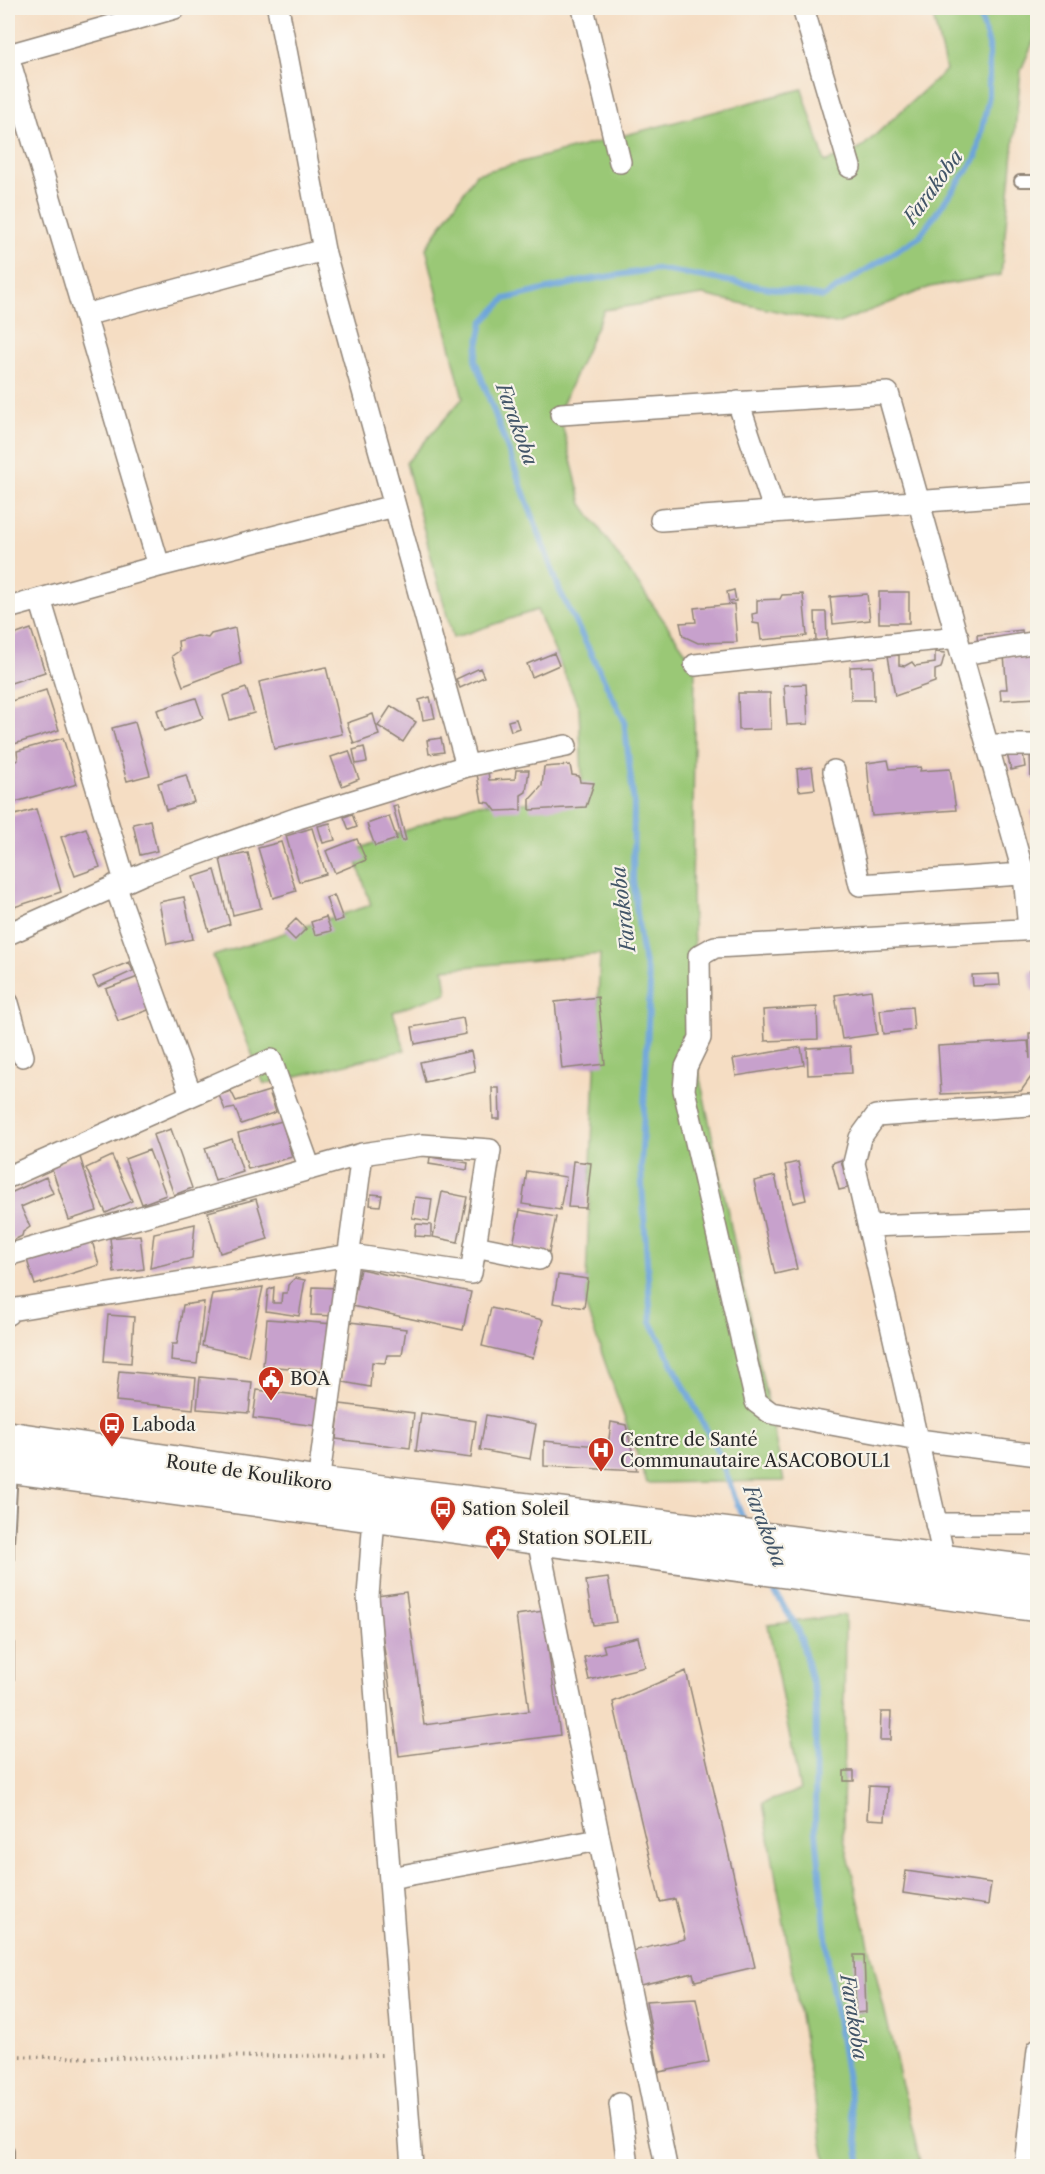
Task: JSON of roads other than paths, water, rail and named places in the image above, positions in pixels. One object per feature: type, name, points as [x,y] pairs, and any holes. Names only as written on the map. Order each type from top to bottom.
[{"type":"main road","name":"Route de Koulikoro","points":[[9,1457],[318,1484],[492,1519]]},
{"type":"main road","name":"Route de Koulikoro","points":[[9,1457],[374,1518],[492,1519]]},
{"type":"main road","points":[[492,1519],[840,1564],[1038,1605]]},
{"type":"main road","points":[[840,1564],[945,1562],[1038,1573]]},
{"type":"street","points":[[159,566],[8,56],[171,8]]},
{"type":"street","points":[[278,8],[324,250],[467,766]]},
{"type":"street","points":[[583,8],[620,162]]},
{"type":"street","points":[[803,8],[850,167]]},
{"type":"street","points":[[85,315],[324,250]]},
{"type":"street","points":[[561,414],[888,393],[989,745],[1031,874],[1033,929],[715,947],[699,956],[700,1038],[686,1067],[684,1090],[756,1402],[771,1413],[918,1440],[1038,1455]]},
{"type":"street","points":[[738,402],[775,512]]},
{"type":"street","points":[[661,520],[1038,493]]},
{"type":"street","points":[[8,608],[159,566],[394,506]]},
{"type":"street","points":[[39,599],[120,883],[191,1095]]},
{"type":"street","points":[[695,665],[961,645],[1038,642]]},
{"type":"street","points":[[989,745],[1038,745]]},
{"type":"street","points":[[8,933],[120,883],[298,819],[467,766],[566,746]]},
{"type":"street","points":[[834,771],[860,885],[1031,874]]},
{"type":"street","points":[[8,1003],[23,1056]]},
{"type":"street","points":[[8,1177],[271,1060],[309,1169]]},
{"type":"street","points":[[945,1562],[854,1163],[860,1138],[876,1116],[1029,1105]]},
{"type":"street","points":[[8,1256],[362,1154],[422,1145],[490,1150],[471,1273],[350,1255],[8,1309]]},
{"type":"street","points":[[318,1484],[362,1154]]},
{"type":"street","points":[[869,1226],[1038,1220]]},
{"type":"street","points":[[475,1246],[539,1259]]},
{"type":"street","points":[[374,1518],[368,1596],[412,2166]]},
{"type":"street","points":[[936,1524],[1038,1524]]},
{"type":"street","points":[[540,1525],[599,1840],[666,2166]]},
{"type":"street","points":[[390,1878],[599,1840]]},
{"type":"street","points":[[1025,2166],[1038,2050]]},
{"type":"street","points":[[620,2104],[628,2166]]},
{"type":"lane","points":[[1020,181],[1038,181]]},
{"type":"lane","points":[[8,1680],[9,1457]]},
{"type":"lane","points":[[8,2151],[8,2166]]},
{"type":"waterway","name":"Farakoba","points":[[746,1527],[718,1452],[651,1322],[641,1168],[650,986],[641,946],[633,879],[634,804],[624,720],[560,591],[475,360],[483,322],[505,299],[587,280],[656,269],[823,297],[919,237],[976,158],[989,96],[989,45],[978,8]]},
{"type":"waterway","name":"Farakoba","points":[[768,1581],[799,1631],[816,1698],[815,1821],[829,1969],[861,2166]]},
{"type":"place","name":"BOA","points":[[271,1402]]},
{"type":"place","name":"Laboda","points":[[112,1448]]},
{"type":"place","name":"Centre de Santé Communautaire ASACOBOUL1","points":[[601,1473]]},
{"type":"place","name":"Sation Soleil","points":[[443,1532]]},
{"type":"place","name":"Station SOLEIL","points":[[498,1561]]}]
